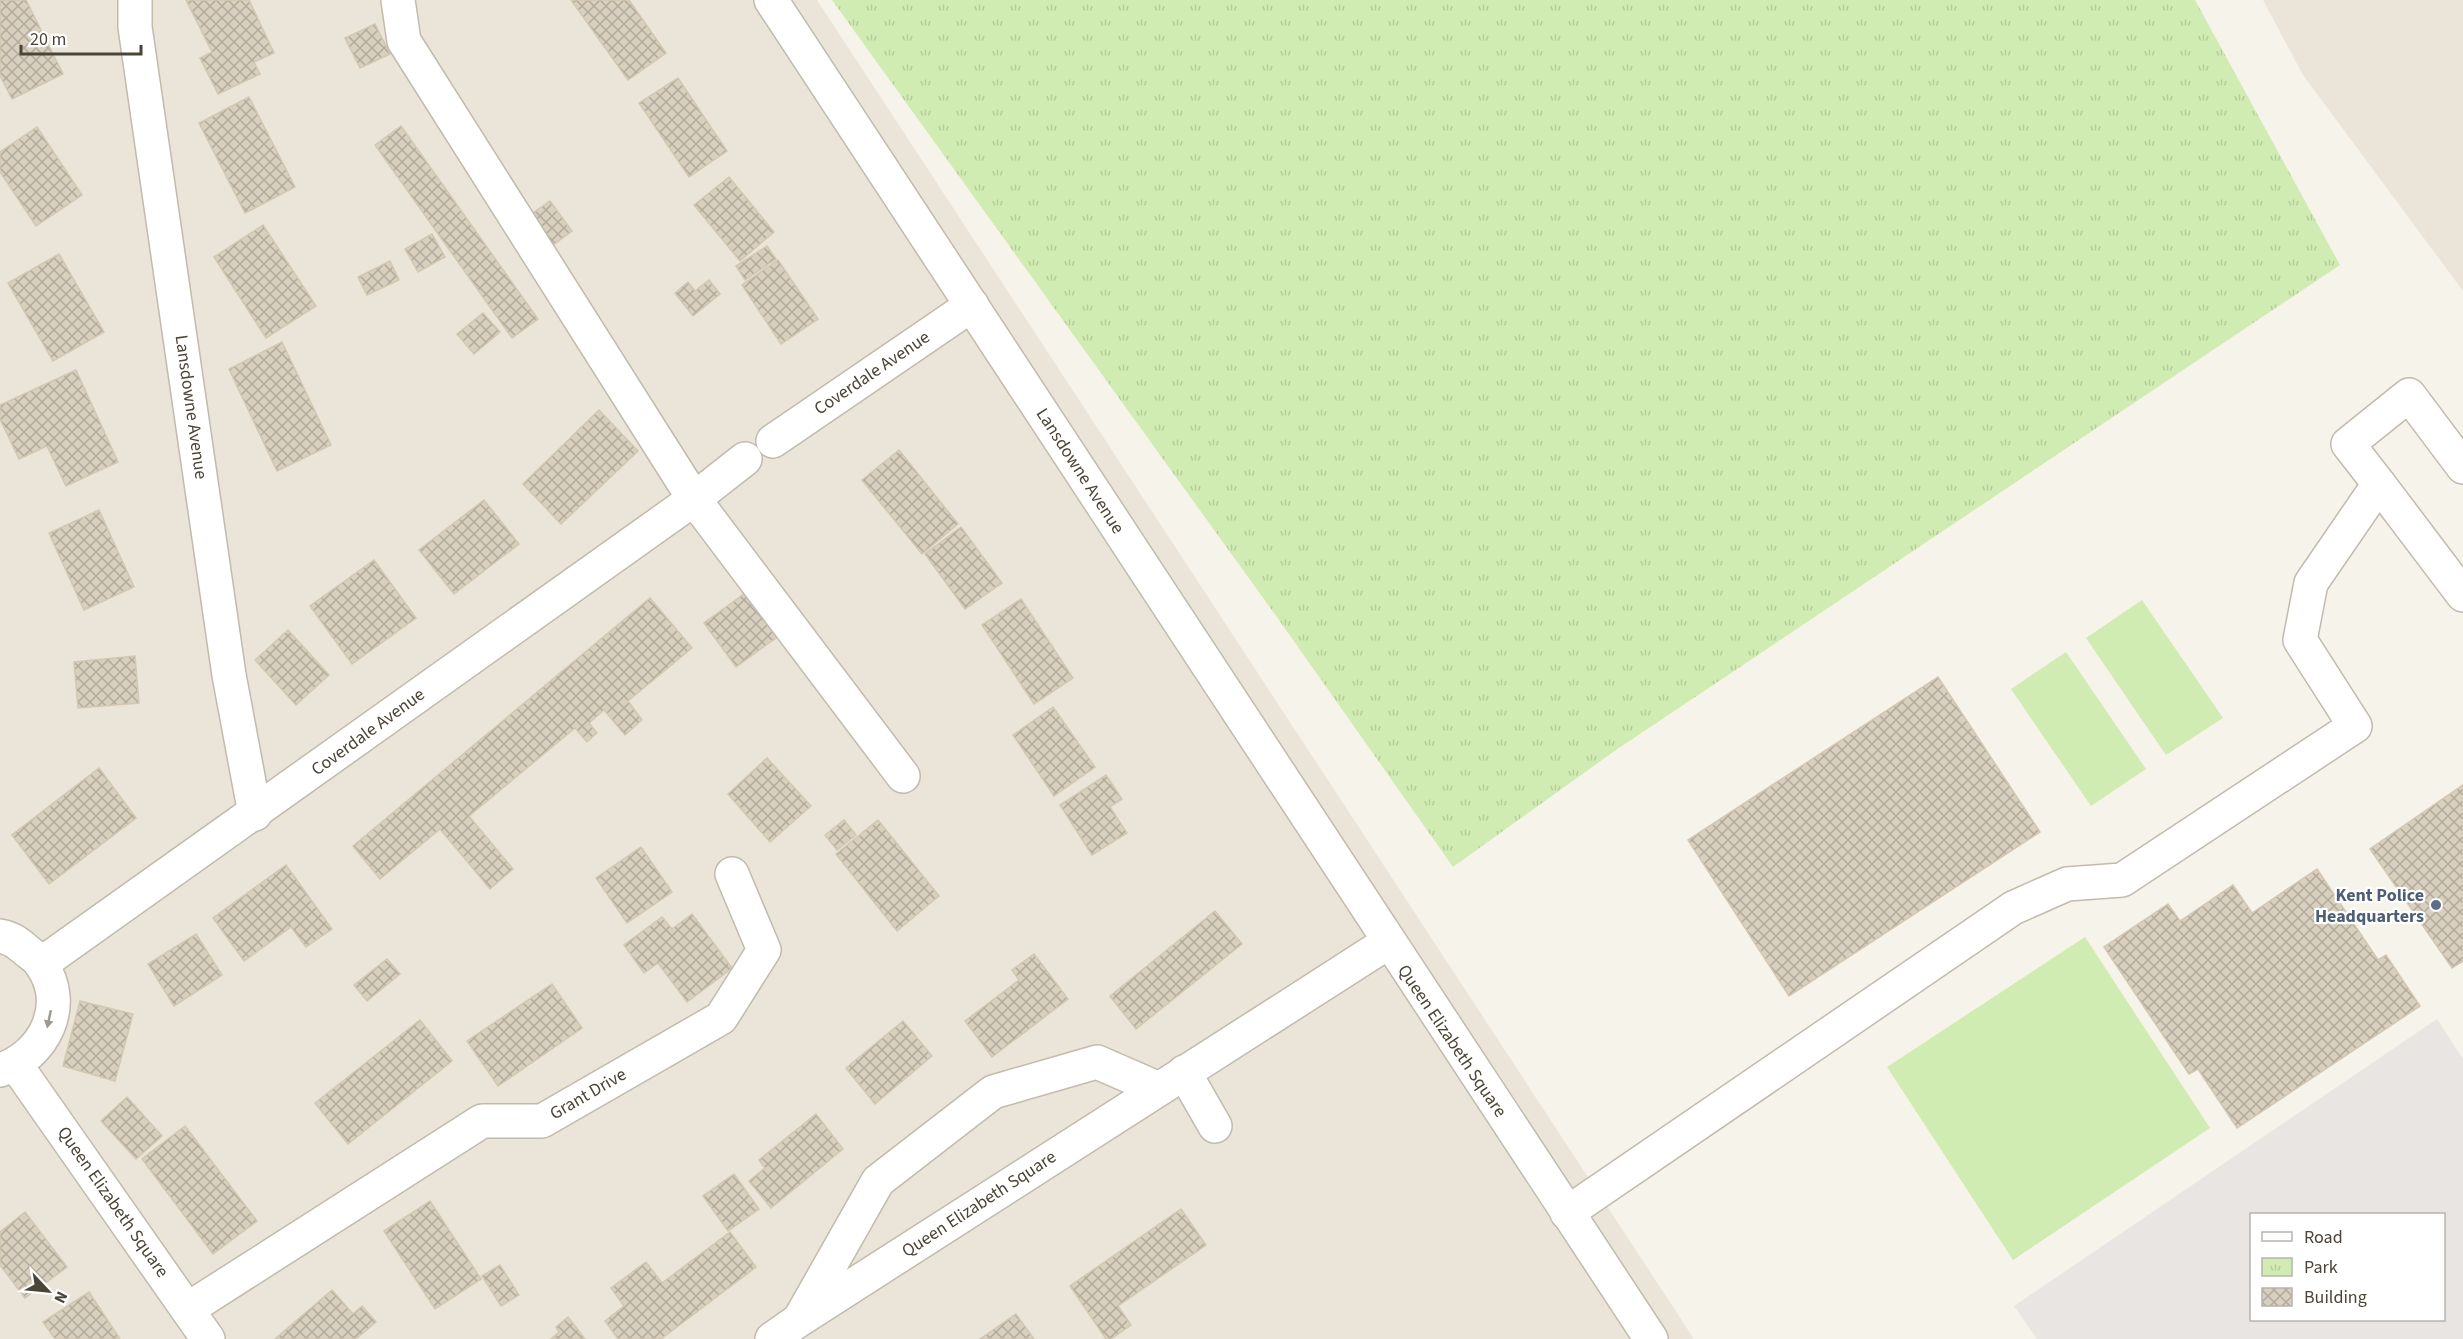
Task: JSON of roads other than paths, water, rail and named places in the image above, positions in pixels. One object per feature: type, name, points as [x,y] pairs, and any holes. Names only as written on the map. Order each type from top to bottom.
[{"type":"street","name":"Lansdowne Avenue","points":[[135,0],[136,39],[229,675],[255,814]]},
{"type":"street","points":[[398,0],[404,41],[694,499],[903,776]]},
{"type":"street","name":"Lansdowne Avenue","points":[[771,0],[1387,943]]},
{"type":"street","name":"Coverdale Avenue","points":[[773,441],[972,305]]},
{"type":"street","points":[[2463,467],[2409,395],[2348,444],[2463,595]]},
{"type":"street","name":"Coverdale Avenue","points":[[41,963],[255,814],[694,499],[745,459]]},
{"type":"street","points":[[1567,1213],[2013,908],[2067,884],[2121,880],[2355,726],[2300,640],[2312,583],[2379,484]]},
{"type":"street","name":"Grant Drive","points":[[188,1309],[482,1121],[542,1120],[721,1018],[764,950],[732,874]]},
{"type":"street","points":[[0,936],[17,942],[41,963],[51,986],[53,1001],[46,1035],[30,1055],[8,1068]]},
{"type":"street","name":"Queen Elizabeth Square","points":[[772,1339],[1387,943],[1651,1339]]},
{"type":"street","name":"Queen Elizabeth Square","points":[[799,1320],[878,1180],[993,1092],[1097,1062],[1171,1080]]},
{"type":"street","name":"Queen Elizabeth Square","points":[[8,1068],[208,1339]]},
{"type":"street","points":[[1171,1080],[1215,1126]]},
{"type":"place","name":"Kent Police Headquarters","points":[[2436,905]]}]
